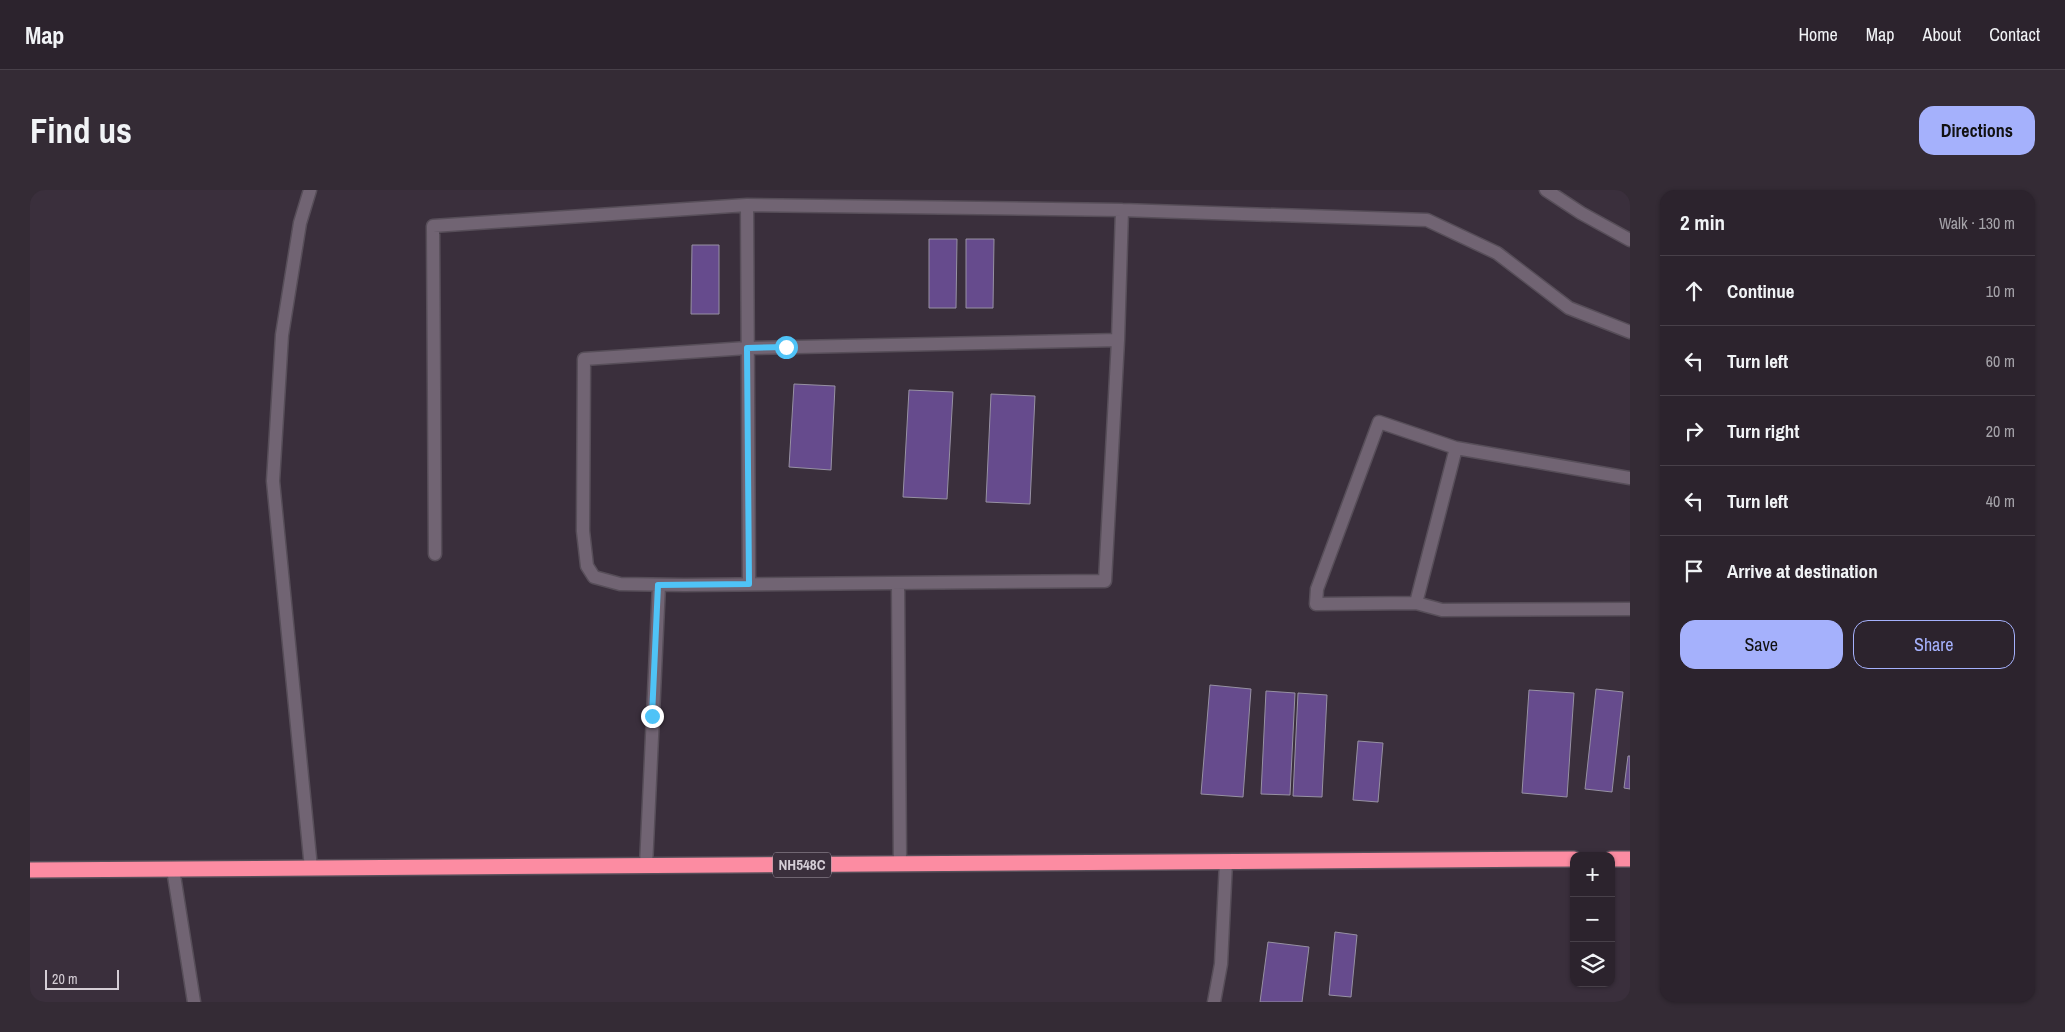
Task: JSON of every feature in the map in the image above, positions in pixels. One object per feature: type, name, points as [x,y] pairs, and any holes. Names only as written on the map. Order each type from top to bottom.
[{"type":"highway","name":"NH548C","points":[[30,870],[1570,859]]},
{"type":"highway","points":[[1615,859],[1630,859]]},
{"type":"street","points":[[310,190],[300,223],[282,335],[273,481],[311,868]]},
{"type":"street","points":[[1546,190],[1581,213],[1630,240]]},
{"type":"street","points":[[747,205],[749,584]]},
{"type":"street","points":[[435,554],[433,226],[747,205],[1122,210],[1427,220],[1497,253],[1569,308],[1630,332]]},
{"type":"street","points":[[1118,340],[747,348],[584,360],[583,531],[587,566],[594,578],[620,584],[1105,581],[1118,340],[1122,210]]},
{"type":"street","points":[[1630,478],[1456,448],[1380,422],[1317,589],[1316,604],[1416,603],[1442,610],[1630,609]]},
{"type":"street","points":[[1416,603],[1456,448]]},
{"type":"street","points":[[898,583],[900,864]]},
{"type":"street","points":[[646,866],[658,585]]},
{"type":"street","points":[[1214,1002],[1221,964],[1226,862]]},
{"type":"street","points":[[172,869],[194,1002]]},
{"type":"building","points":[[929,239],[957,239],[956,308],[929,308]]},
{"type":"building","points":[[966,239],[994,239],[993,308],[966,308]]},
{"type":"building","points":[[692,245],[719,245],[719,314],[691,314]]},
{"type":"building","points":[[794,384],[835,386],[831,470],[789,467]]},
{"type":"building","points":[[909,390],[953,392],[947,499],[903,497]]},
{"type":"building","points":[[991,394],[1035,396],[1030,504],[986,502]]},
{"type":"building","points":[[1210,685],[1251,689],[1243,797],[1201,794]]},
{"type":"building","points":[[1596,689],[1623,692],[1612,792],[1585,789]]},
{"type":"building","points":[[1529,690],[1574,693],[1567,797],[1522,793]]},
{"type":"building","points":[[1266,691],[1295,693],[1290,795],[1261,794]]},
{"type":"building","points":[[1298,693],[1327,695],[1322,797],[1293,796]]},
{"type":"building","points":[[1358,741],[1383,743],[1378,802],[1353,800]]},
{"type":"building","points":[[1628,756],[1630,756],[1630,789],[1624,788]]},
{"type":"building","points":[[1335,932],[1357,935],[1351,997],[1329,995]]},
{"type":"building","points":[[1268,942],[1309,947],[1302,1002],[1260,1002]]},
{"type":"route","points":[[652,716],[658,585],[749,584],[747,348],[786,347]]}]
